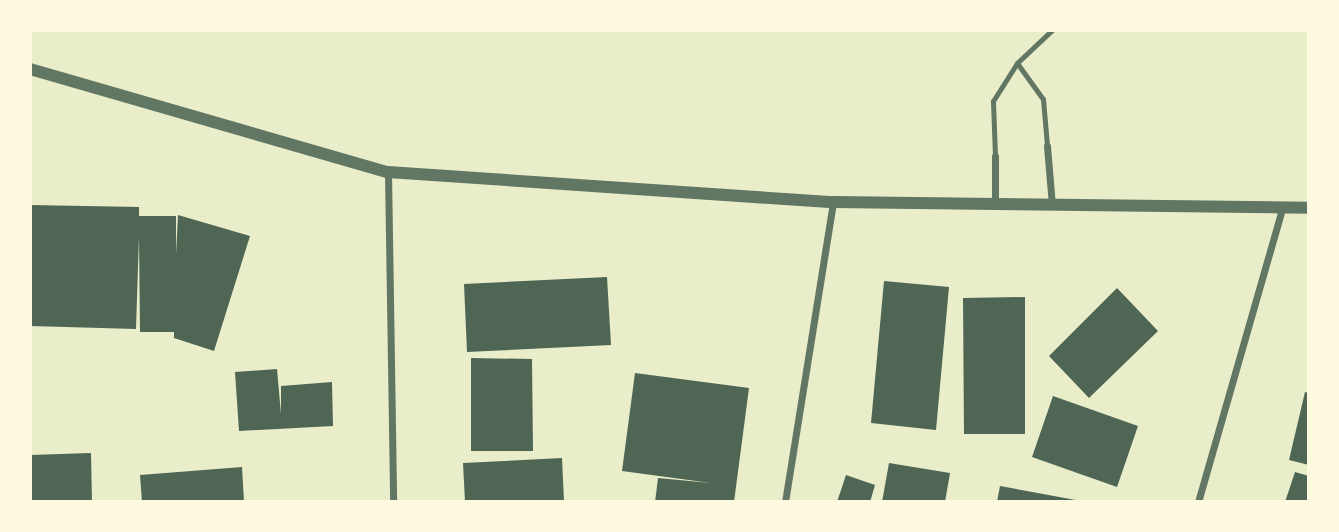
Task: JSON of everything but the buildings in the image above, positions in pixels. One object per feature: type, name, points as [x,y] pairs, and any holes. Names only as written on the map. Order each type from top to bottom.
[{"type":"street","points":[[30,69],[388,172],[833,202],[1052,207],[1309,208]]},
{"type":"street","points":[[1047,146],[1052,207]]},
{"type":"street","points":[[995,156],[995,206]]},
{"type":"street","points":[[388,172],[393,502]]},
{"type":"street","points":[[785,502],[833,202]]},
{"type":"street","points":[[1198,502],[1282,209]]},
{"type":"lane","points":[[995,156],[993,101],[1017,63],[1052,30]]},
{"type":"lane","points":[[1017,63],[1043,99],[1047,146]]}]
